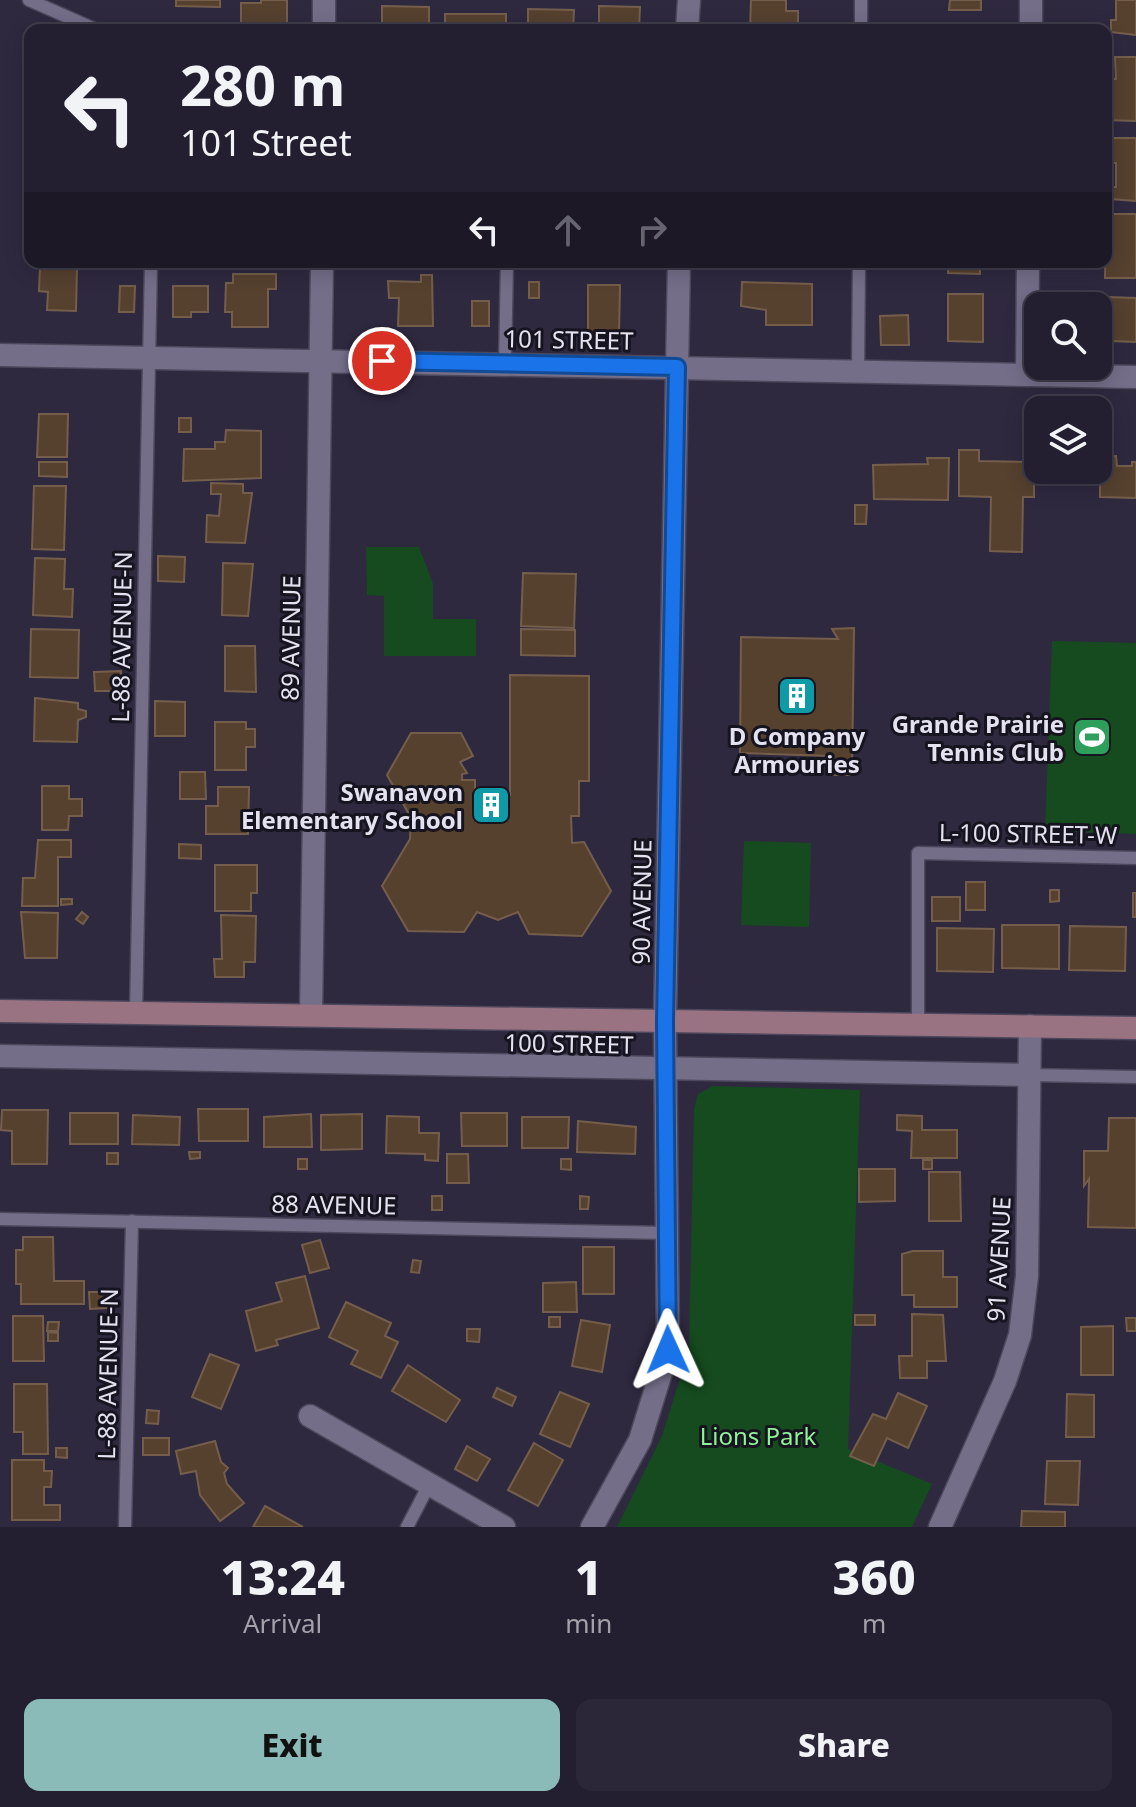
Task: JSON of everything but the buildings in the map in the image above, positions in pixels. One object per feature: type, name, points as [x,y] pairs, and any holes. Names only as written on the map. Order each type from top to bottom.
[{"type":"main road","name":"100 STREET","points":[[0,1011],[1136,1028]]},
{"type":"street","points":[[324,0],[324,24]]},
{"type":"street","points":[[687,24],[689,0]]},
{"type":"street","points":[[1031,0],[1031,24]]},
{"type":"street","name":"89 AVENUE","points":[[311,1015],[322,268]]},
{"type":"street","name":"90 AVENUE","points":[[592,1527],[640,1440],[668,1350],[665,1021],[679,268]]},
{"type":"street","points":[[1028,268],[1028,292]]},
{"type":"street","name":"101 STREET","points":[[0,355],[1024,375]]},
{"type":"street","name":"101 STREET","points":[[1112,377],[1136,377]]},
{"type":"street","name":"91 AVENUE","points":[[940,1527],[1005,1381],[1020,1335],[1027,1276],[1030,1026]]},
{"type":"street","name":"100 STREET","points":[[0,1056],[666,1071],[1030,1075]]},
{"type":"street","points":[[310,1416],[504,1527]]},
{"type":"lane","points":[[29,0],[83,24]]},
{"type":"lane","points":[[861,0],[861,24]]},
{"type":"lane","name":"L-88 AVENUE-N","points":[[136,1013],[151,268]]},
{"type":"lane","points":[[505,363],[507,268]]},
{"type":"lane","points":[[858,371],[859,268]]},
{"type":"lane","name":"L-100 STREET-W","points":[[918,1025],[918,853],[1136,858]]},
{"type":"lane","name":"100 STREET","points":[[1030,1075],[1136,1077]]},
{"type":"lane","name":"88 AVENUE","points":[[0,1219],[667,1233]]},
{"type":"lane","name":"L-88 AVENUE-N","points":[[125,1527],[132,1221]]},
{"type":"lane","points":[[407,1527],[430,1483]]},
{"type":"green space","points":[[366,547],[419,547],[433,584],[433,619],[476,619],[476,656],[384,656],[384,596],[367,595]]},
{"type":"green space","name":"Grande Prairie Tennis Club","points":[[1052,641],[1136,643],[1136,834],[1045,831]]},
{"type":"green space","points":[[744,841],[811,843],[809,927],[741,925]]},
{"type":"green space","name":"Lions Park","points":[[713,1086],[860,1090],[848,1449],[932,1484],[912,1527],[617,1527],[662,1436],[689,1349],[694,1109],[698,1094]]},
{"type":"place","name":"D Company Armouries","points":[[797,696]]},
{"type":"place","name":"Grande Prairie Tennis Club","points":[[1092,737]]},
{"type":"place","name":"Swanavon Elementary School","points":[[491,805]]},
{"type":"route","points":[[382,361],[677,367],[665,1021],[668,1350]]}]
